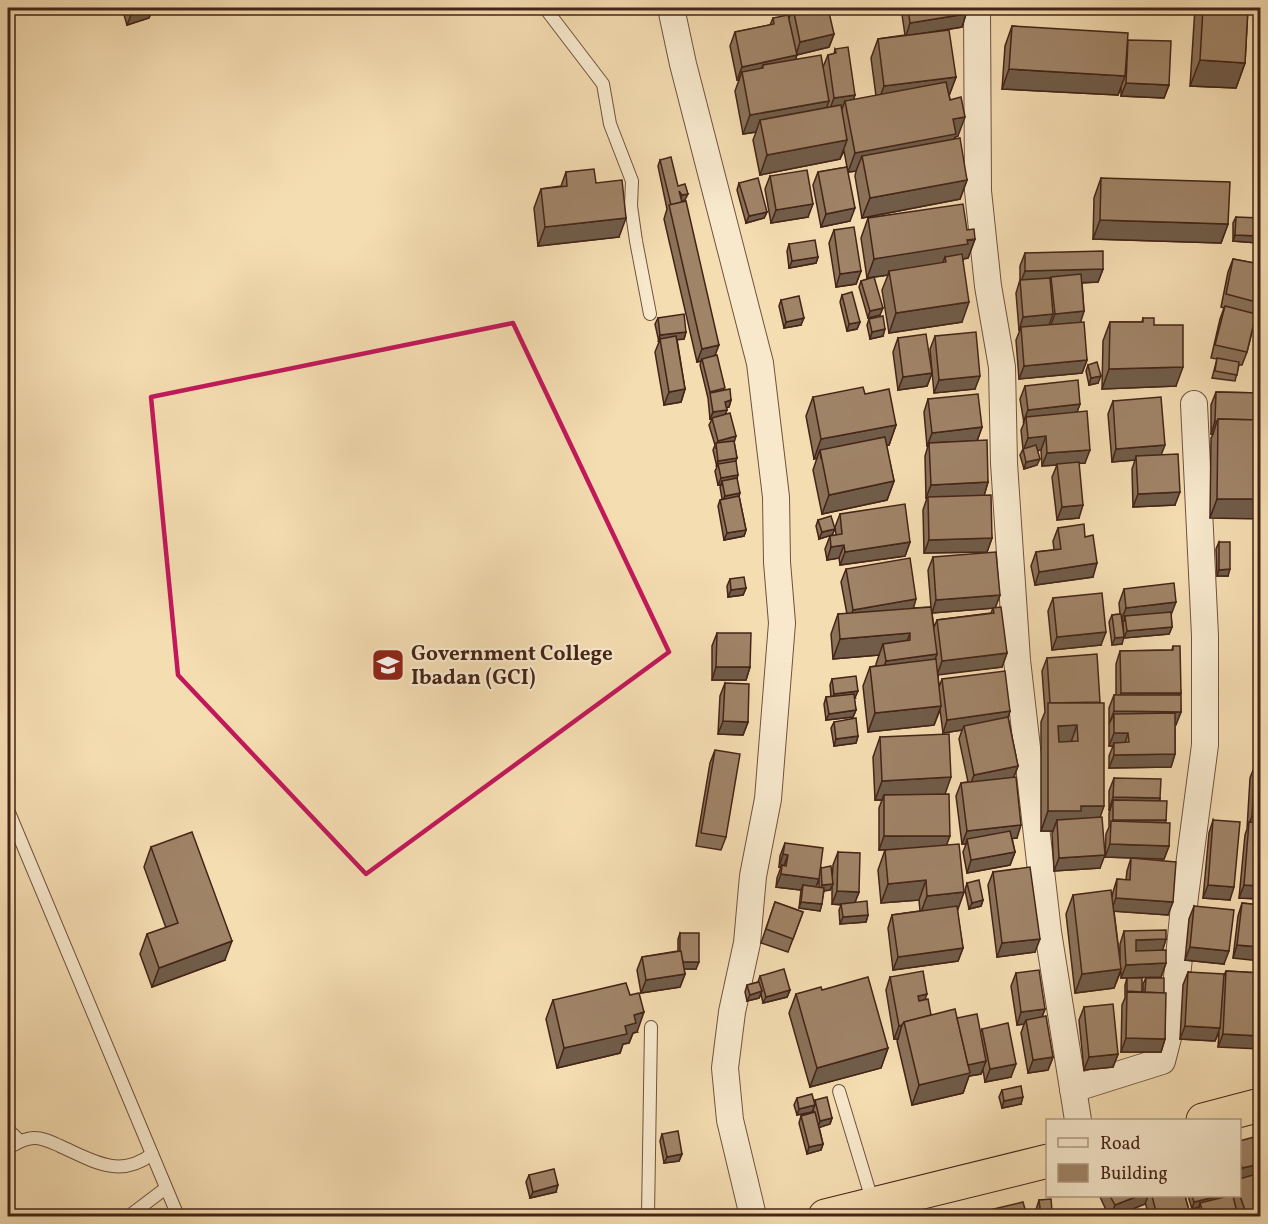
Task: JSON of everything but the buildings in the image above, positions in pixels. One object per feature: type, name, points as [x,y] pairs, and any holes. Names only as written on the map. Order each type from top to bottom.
[{"type":"highway","points":[[1207,1119],[1260,1105]]},
{"type":"highway","points":[[825,1216],[1046,1161]]},
{"type":"street","points":[[671,8],[683,64],[760,363],[776,497],[777,562],[782,623],[768,799],[753,876],[747,943],[732,1012],[725,1068],[730,1120],[753,1216]]},
{"type":"street","points":[[977,8],[978,191],[988,286],[1002,367],[1004,463],[1017,660],[1048,932],[1078,1119]]},
{"type":"street","points":[[1073,1089],[1162,1061],[1173,1018],[1185,896],[1205,745],[1205,636],[1194,404]]},
{"type":"lane","points":[[545,8],[603,84],[610,124],[632,181],[631,206],[650,314]]},
{"type":"lane","points":[[8,810],[178,1216]]},
{"type":"lane","points":[[648,1216],[651,1027]]},
{"type":"lane","points":[[839,1091],[873,1204]]},
{"type":"lane","points":[[8,1130],[20,1141]]},
{"type":"lane","points":[[8,1148],[31,1138],[45,1140],[92,1161],[117,1168],[128,1167],[143,1161],[152,1154]]},
{"type":"lane","points":[[129,1216],[166,1188]]},
{"type":"highlighted area","points":[[513,323],[669,652],[366,874],[178,675],[151,397]]},
{"type":"place","name":"Government College Ibadan (GCI)","points":[[388,665]]}]
